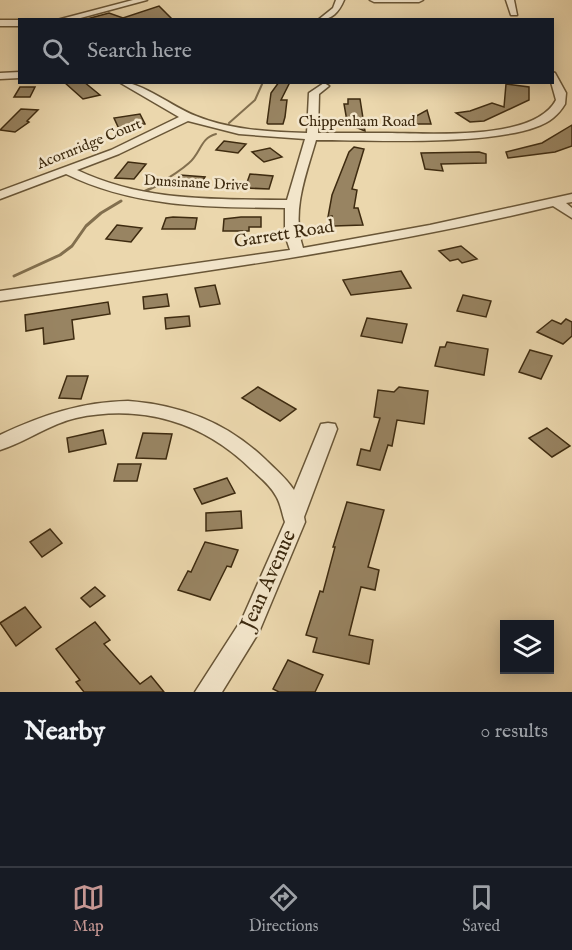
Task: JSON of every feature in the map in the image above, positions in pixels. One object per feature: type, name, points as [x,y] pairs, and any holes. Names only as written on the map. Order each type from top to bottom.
[{"type":"street","points":[[69,18],[143,0]]},
{"type":"street","points":[[325,18],[336,9],[340,0]]},
{"type":"street","points":[[374,0],[419,0]]},
{"type":"street","points":[[510,0],[514,13]]},
{"type":"street","points":[[0,23],[18,23]]},
{"type":"street","points":[[0,77],[18,75]]},
{"type":"street","name":"Chippenham Road","points":[[128,84],[187,117],[239,131],[312,136],[462,137],[492,134],[542,120],[559,106],[561,92],[554,80]]},
{"type":"street","points":[[298,254],[292,235],[292,204],[312,136],[314,93],[324,86]]},
{"type":"street","name":"Acornridge Court","points":[[0,195],[135,143],[187,117]]},
{"type":"street","name":"Dunsinane Drive","points":[[67,170],[102,188],[140,198],[292,204]]},
{"type":"street","name":"Garrett Road","points":[[0,296],[298,254],[423,232],[572,198]]},
{"type":"street","points":[[556,202],[572,214]]},
{"type":"street","name":"Jean Avenue","points":[[0,442],[65,414],[92,409],[137,407],[191,417],[225,435],[253,457],[286,494],[295,522],[251,625],[208,692]]},
{"type":"street","points":[[293,517],[328,429]]},
{"type":"building","points":[[159,6],[171,18],[123,18]]},
{"type":"building","points":[[109,13],[123,18],[90,18]]},
{"type":"building","points":[[66,84],[86,84],[100,95],[83,99]]},
{"type":"building","points":[[278,84],[289,84],[281,100],[287,100],[283,124],[267,123],[271,93]]},
{"type":"building","points":[[506,84],[529,87],[529,100],[484,121],[470,122],[456,113],[470,111],[492,103],[504,107]]},
{"type":"building","points":[[20,87],[35,87],[30,97],[14,97]]},
{"type":"building","points":[[348,99],[360,99],[365,131],[343,122],[347,121],[344,104],[348,104]]},
{"type":"building","points":[[21,109],[38,110],[27,121],[29,122],[15,132],[0,130]]},
{"type":"building","points":[[427,110],[431,124],[402,124]]},
{"type":"building","points":[[140,114],[145,124],[131,126],[133,130],[126,133],[119,129],[114,118]]},
{"type":"building","points":[[572,125],[572,146],[555,152],[508,158],[506,152],[542,143]]},
{"type":"building","points":[[224,141],[246,144],[238,153],[216,150]]},
{"type":"building","points":[[354,147],[364,149],[352,189],[357,190],[354,208],[358,208],[363,225],[334,226],[332,216],[328,217],[332,195],[349,152]]},
{"type":"building","points":[[270,148],[282,157],[264,162],[252,152]]},
{"type":"building","points":[[479,152],[486,154],[486,163],[441,164],[443,171],[425,169],[421,153]]},
{"type":"building","points":[[128,162],[146,164],[134,179],[115,178]]},
{"type":"building","points":[[250,174],[273,176],[269,189],[245,188]]},
{"type":"building","points":[[180,175],[205,177],[199,187],[174,185]]},
{"type":"building","points":[[261,217],[261,227],[249,227],[249,231],[223,231],[224,219]]},
{"type":"building","points":[[166,218],[197,218],[195,229],[162,229]]},
{"type":"building","points":[[117,225],[142,228],[131,242],[106,239]]},
{"type":"building","points":[[461,246],[477,259],[462,263],[458,259],[450,261],[439,251]]},
{"type":"building","points":[[401,271],[411,288],[351,295],[343,280]]},
{"type":"building","points":[[215,285],[220,304],[200,307],[195,288]]},
{"type":"building","points":[[167,294],[169,306],[144,309],[143,297]]},
{"type":"building","points":[[463,295],[491,301],[486,317],[457,311]]},
{"type":"building","points":[[108,302],[110,314],[72,320],[74,339],[44,344],[43,328],[26,331],[25,315]]},
{"type":"building","points":[[189,316],[190,326],[166,329],[165,318]]},
{"type":"building","points":[[367,318],[407,324],[402,343],[361,336]]},
{"type":"building","points":[[566,319],[572,322],[572,336],[563,344],[537,332],[552,320],[561,324]]},
{"type":"building","points":[[447,342],[488,349],[484,375],[435,366],[440,347],[445,347]]},
{"type":"building","points":[[530,350],[552,356],[541,379],[519,372]]},
{"type":"building","points":[[67,376],[88,376],[81,399],[59,398]]},
{"type":"building","points":[[258,387],[296,409],[280,421],[242,398]]},
{"type":"building","points":[[399,387],[428,391],[424,424],[397,420],[392,446],[388,445],[380,470],[357,465],[361,449],[370,451],[380,418],[374,417],[378,390],[394,392]]},
{"type":"building","points":[[547,428],[570,446],[552,457],[529,438]]},
{"type":"building","points":[[103,430],[106,444],[69,452],[67,438]]},
{"type":"building","points":[[143,433],[172,434],[166,459],[136,458]]},
{"type":"building","points":[[118,464],[141,464],[137,481],[114,481]]},
{"type":"building","points":[[227,478],[235,493],[202,504],[194,489]]},
{"type":"building","points":[[347,502],[384,510],[368,567],[379,570],[375,590],[361,587],[349,635],[373,640],[369,664],[313,652],[317,638],[306,635],[320,591],[323,592],[335,547],[333,547]]},
{"type":"building","points":[[241,511],[242,528],[206,531],[206,513]]},
{"type":"building","points":[[50,529],[62,543],[42,557],[30,542]]},
{"type":"building","points":[[205,542],[238,550],[231,567],[227,566],[210,600],[178,590],[188,571],[191,572]]},
{"type":"building","points":[[95,587],[105,596],[90,607],[81,598]]},
{"type":"building","points":[[25,607],[41,627],[16,646],[0,623]]},
{"type":"building","points":[[95,622],[110,640],[104,644],[140,684],[151,676],[164,692],[84,692],[76,682],[80,680],[56,649]]},
{"type":"building","points":[[288,660],[323,675],[315,692],[279,692],[273,689]]},
{"type":"waterway","points":[[229,123],[255,100],[262,84]]},
{"type":"waterway","points":[[153,187],[185,167],[204,142],[216,134]]},
{"type":"waterway","points":[[141,193],[156,186]]},
{"type":"waterway","points":[[14,276],[60,255],[72,246],[86,226],[101,213],[121,201]]}]
